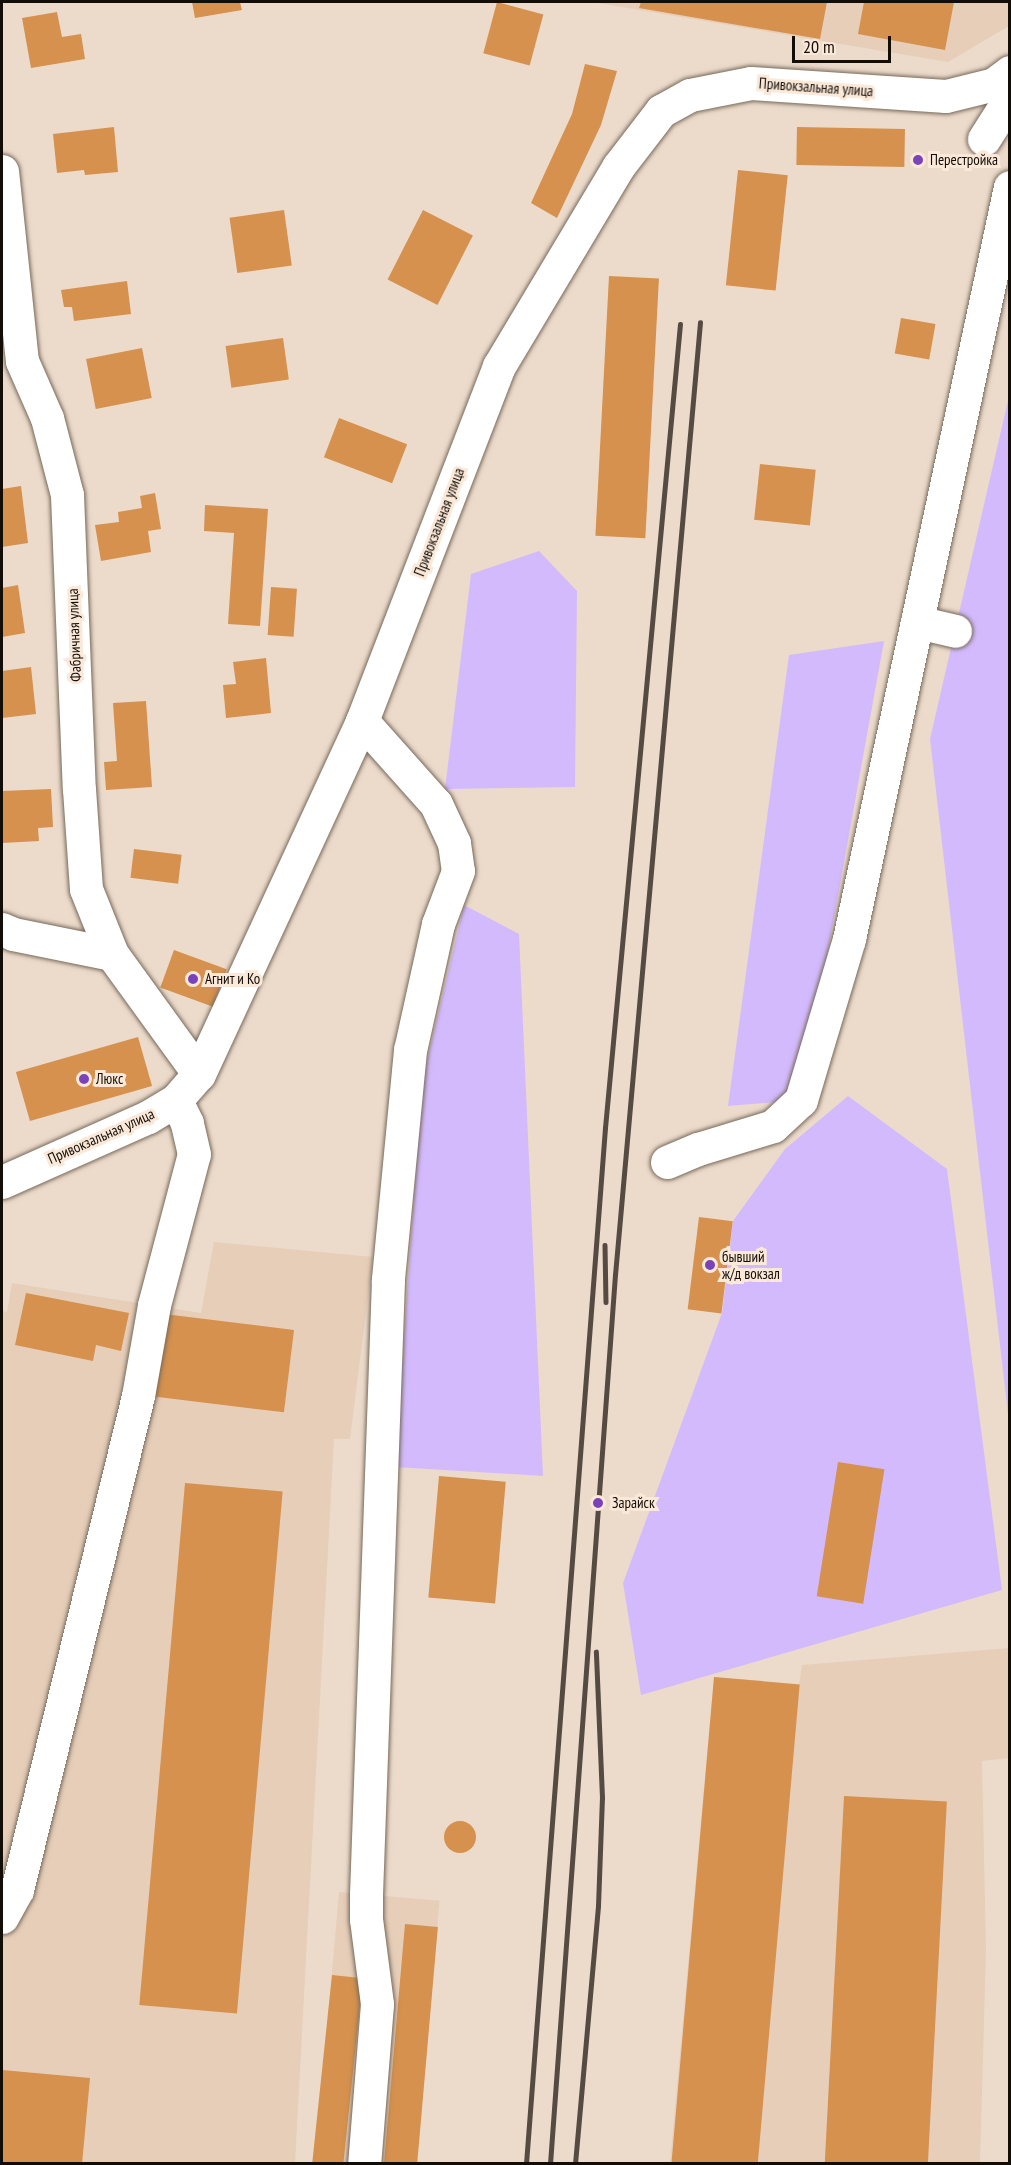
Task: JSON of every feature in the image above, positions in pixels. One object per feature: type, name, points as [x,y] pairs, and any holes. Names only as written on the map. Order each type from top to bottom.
[{"type":"street","name":"Привокзальная улица","points":[[2,1182],[148,1117],[176,1100],[199,1074],[362,721],[499,366],[618,167],[661,111],[690,95],[751,83],[946,96],[994,84],[1010,72]]},
{"type":"street","points":[[984,139],[1010,98]]},
{"type":"street","name":"Фабричная улица","points":[[2,171],[22,361],[47,417],[67,495],[79,789],[86,889],[112,954],[199,1074]]},
{"type":"street","points":[[667,1162],[698,1149],[773,1126],[801,1100],[849,939],[1010,187]]},
{"type":"street","points":[[917,622],[955,631]]},
{"type":"street","points":[[362,721],[436,804],[454,843],[458,871],[438,924],[410,1050],[388,1280],[366,1902],[377,2004],[364,2163]]},
{"type":"street","points":[[2,929],[13,934],[112,954]]},
{"type":"street","points":[[2,1917],[17,1890],[138,1396],[154,1305],[194,1154],[187,1123],[176,1100]]},
{"type":"shaded area","points":[[1009,2],[1009,26],[948,62],[598,3]]},
{"type":"shaded area","points":[[1009,396],[1009,1423],[930,739]]},
{"type":"shaded area","points":[[539,551],[577,591],[575,787],[445,789],[471,574]]},
{"type":"shaded area","points":[[884,641],[801,1100],[728,1106],[789,655]]},
{"type":"shaded area","points":[[464,905],[519,934],[543,1476],[395,1467],[422,1082]]},
{"type":"shaded area","points":[[848,1096],[947,1169],[1002,1590],[641,1695],[623,1583],[722,1313],[733,1221],[785,1149]]},
{"type":"shaded area","points":[[214,1242],[373,1257],[350,1439],[334,1439],[295,2163],[2,2163],[2,1311],[7,1312],[12,1283],[201,1313]]},
{"type":"shaded area","points":[[1009,1648],[1009,1758],[982,1761],[986,1950],[980,2163],[670,2164],[714,1677],[799,1684],[802,1665]]},
{"type":"shaded area","points":[[339,1892],[440,1901],[417,2164],[315,2164]]},
{"type":"building","points":[[192,2],[240,2],[242,10],[195,18]]},
{"type":"building","points":[[497,2],[543,14],[530,66],[483,53]]},
{"type":"building","points":[[641,2],[827,2],[820,39],[639,8]]},
{"type":"building","points":[[864,2],[954,2],[945,50],[858,34]]},
{"type":"building","points":[[57,12],[62,37],[81,34],[85,59],[31,68],[22,18]]},
{"type":"building","points":[[585,64],[617,71],[601,125],[557,218],[531,203],[572,114]]},
{"type":"building","points":[[114,127],[118,172],[85,175],[84,170],[57,173],[53,134]]},
{"type":"building","points":[[797,127],[905,129],[904,167],[796,165]]},
{"type":"building","points":[[738,170],[788,175],[776,291],[726,285]]},
{"type":"building","points":[[284,210],[292,265],[237,273],[230,218]]},
{"type":"building","points":[[423,210],[473,235],[437,305],[388,279]]},
{"type":"building","points":[[609,276],[659,279],[645,538],[595,536]]},
{"type":"building","points":[[127,281],[131,314],[74,321],[72,307],[64,307],[61,290]]},
{"type":"building","points":[[901,318],[935,324],[929,360],[895,353]]},
{"type":"building","points":[[283,338],[289,380],[231,388],[226,346]]},
{"type":"building","points":[[142,348],[152,398],[96,409],[86,359]]},
{"type":"building","points":[[339,418],[407,444],[392,483],[324,457]]},
{"type":"building","points":[[760,464],[816,470],[810,526],[754,520]]},
{"type":"building","points":[[21,486],[28,543],[2,547],[2,489]]},
{"type":"building","points":[[155,493],[161,529],[148,531],[151,552],[101,561],[95,525],[119,522],[118,512],[142,508],[140,496]]},
{"type":"building","points":[[205,505],[268,509],[260,626],[228,624],[234,533],[204,531]]},
{"type":"building","points":[[18,585],[25,633],[2,637],[2,588]]},
{"type":"building","points":[[271,587],[297,589],[294,637],[268,635]]},
{"type":"building","points":[[266,658],[271,713],[226,718],[223,685],[236,684],[233,662]]},
{"type":"building","points":[[31,667],[36,714],[2,718],[2,671]]},
{"type":"building","points":[[146,701],[152,787],[106,790],[104,762],[117,761],[113,703]]},
{"type":"building","points":[[51,789],[53,827],[38,828],[39,841],[2,843],[2,791]]},
{"type":"building","points":[[134,849],[182,855],[178,884],[130,878]]},
{"type":"building","name":"Агнит и Ко","points":[[174,950],[227,969],[213,1007],[160,988]]},
{"type":"building","name":"Люкс","points":[[138,1037],[152,1086],[30,1121],[16,1072]]},
{"type":"building","name":"бывший ж/д вокзал","points":[[699,1217],[733,1221],[721,1313],[688,1309]]},
{"type":"building","points":[[26,1293],[129,1313],[121,1351],[96,1345],[93,1361],[15,1345]]},
{"type":"building","points":[[164,1314],[294,1330],[284,1412],[154,1396]]},
{"type":"building","points":[[838,1462],[884,1469],[863,1604],[817,1596]]},
{"type":"building","points":[[439,1476],[506,1482],[495,1603],[428,1598]]},
{"type":"building","points":[[185,1483],[283,1492],[237,2014],[139,2005]]},
{"type":"building","points":[[714,1677],[800,1684],[758,2164],[671,2164]]},
{"type":"building","points":[[844,1796],[947,1801],[928,2164],[825,2163]]},
{"type":"building","points":[[460,1821],[472,1825],[476,1837],[472,1849],[460,1853],[448,1849],[444,1837],[448,1825]]},
{"type":"building","points":[[405,1924],[438,1927],[417,2164],[384,2164]]},
{"type":"building","points":[[332,1975],[363,1978],[343,2164],[312,2164]]},
{"type":"building","points":[[2,2070],[90,2078],[82,2164],[2,2164]]},
{"type":"railway","points":[[550,2164],[615,1275],[700,323]]},
{"type":"railway","points":[[526,2164],[605,1128],[680,324]]},
{"type":"railway","points":[[605,1245],[606,1302]]},
{"type":"railway","points":[[575,2164],[598,1906],[602,1798],[596,1652]]},
{"type":"place","name":"Перестройка","points":[[918,160]]},
{"type":"place","name":"Агнит и Ко","points":[[193,979]]},
{"type":"place","name":"Люкс","points":[[84,1079]]},
{"type":"place","name":"бывший ж/д вокзал","points":[[710,1265]]},
{"type":"place","name":"Зарайск","points":[[598,1503]]}]
